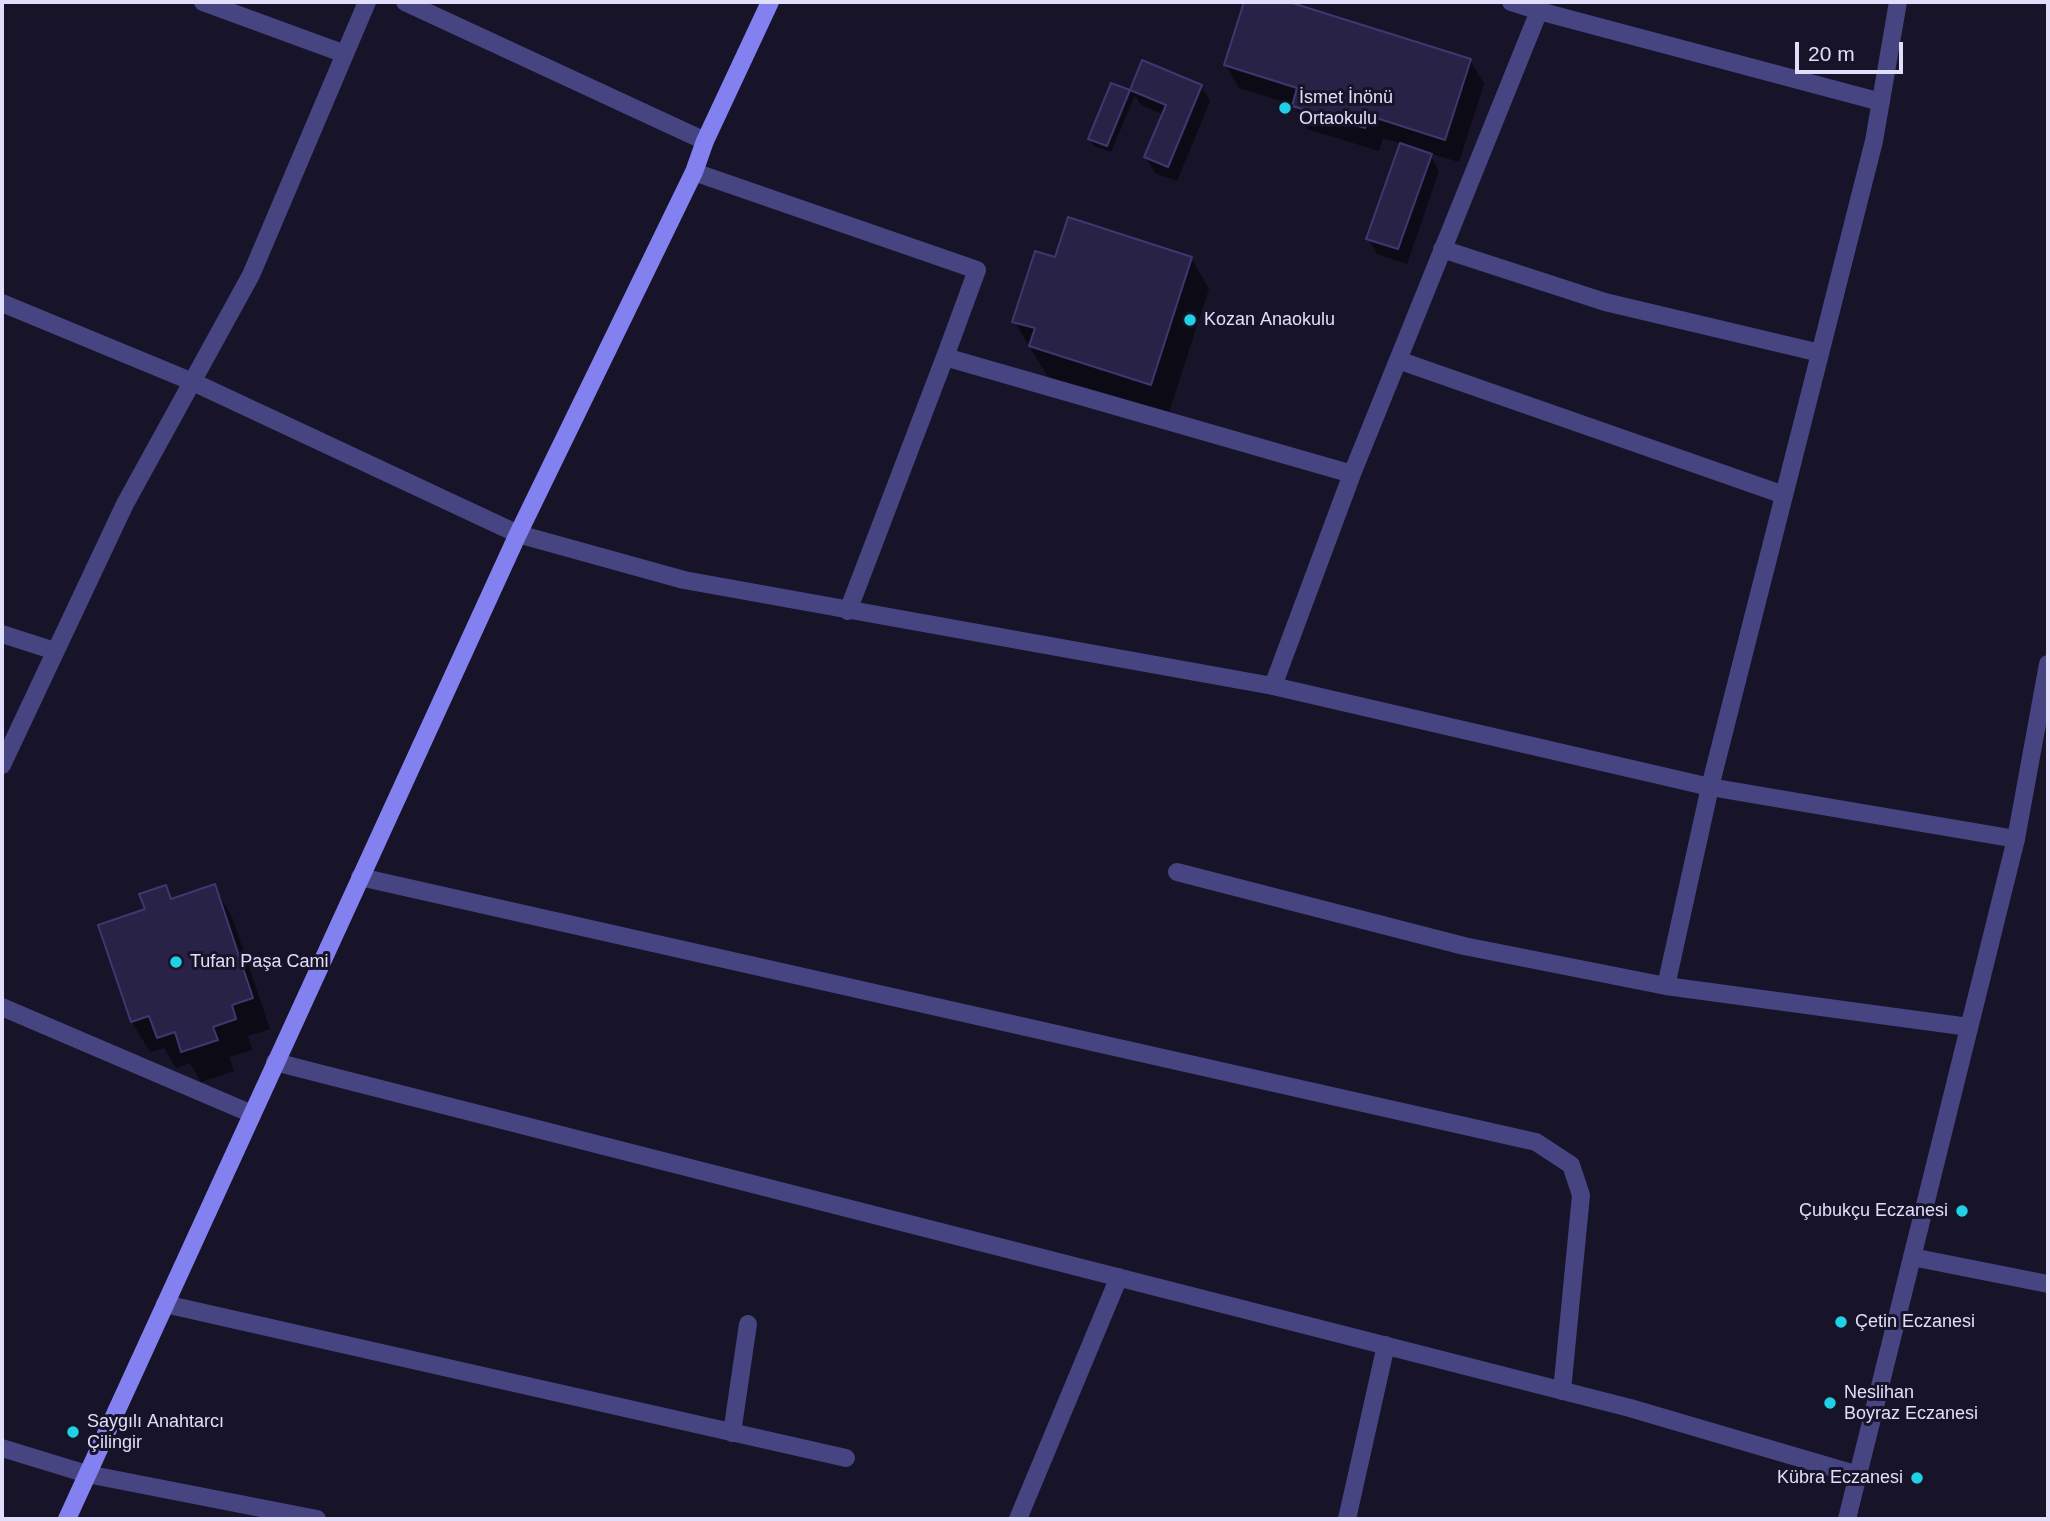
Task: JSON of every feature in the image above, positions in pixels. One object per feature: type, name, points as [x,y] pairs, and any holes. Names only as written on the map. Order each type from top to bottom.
[{"type":"main road","points":[[67,1519],[518,534],[694,172],[705,141],[770,2]]},
{"type":"street","points":[[203,2],[345,54]]},
{"type":"street","points":[[2,765],[125,504],[251,275],[367,2]]},
{"type":"street","points":[[405,2],[705,141]]},
{"type":"street","points":[[1511,2],[1881,102]]},
{"type":"street","points":[[1666,986],[1710,786],[1874,141],[1898,2]]},
{"type":"street","points":[[1273,686],[1352,474],[1539,11]]},
{"type":"street","points":[[694,172],[978,270],[848,611]]},
{"type":"street","points":[[1442,249],[1605,302],[1821,353]]},
{"type":"street","points":[[2,303],[192,382],[518,534],[684,580],[1273,686],[1710,786],[2016,839]]},
{"type":"street","points":[[945,357],[1352,474]]},
{"type":"street","points":[[1398,360],[1784,495]]},
{"type":"street","points":[[2,634],[55,651]]},
{"type":"street","points":[[1847,1519],[2016,839],[2048,664]]},
{"type":"street","points":[[1177,872],[1464,946],[1666,986],[1969,1027]]},
{"type":"street","points":[[360,877],[1536,1142],[1571,1166],[1581,1195],[1563,1391]]},
{"type":"street","points":[[2,1007],[252,1114]]},
{"type":"street","points":[[275,1062],[1630,1408],[1858,1475]]},
{"type":"street","points":[[1912,1257],[2048,1284]]},
{"type":"street","points":[[1018,1519],[1119,1277]]},
{"type":"street","points":[[165,1304],[846,1458]]},
{"type":"street","points":[[732,1433],[748,1324]]},
{"type":"street","points":[[1347,1519],[1386,1345]]},
{"type":"street","points":[[2,1448],[87,1474],[317,1519]]},
{"type":"building","points":[[1244,2],[1289,2],[1471,59],[1445,140],[1370,116],[1365,128],[1292,106],[1297,88],[1224,65]]},
{"type":"building","points":[[1142,60],[1202,85],[1168,167],[1144,157],[1166,105],[1130,90]]},
{"type":"building","points":[[1111,83],[1130,90],[1107,146],[1088,139]]},
{"type":"building","points":[[1400,143],[1432,154],[1398,249],[1366,239]]},
{"type":"building","points":[[1068,217],[1192,257],[1151,385],[1029,346],[1035,328],[1012,322],[1035,251],[1055,257]]},
{"type":"building","name":"Tufan Paşa Cami","points":[[215,884],[253,998],[232,1005],[236,1019],[213,1027],[218,1040],[181,1052],[175,1032],[157,1038],[149,1016],[131,1022],[98,925],[145,909],[139,894],[166,885],[171,899]]},
{"type":"place","name":"İsmet İnönü Ortaokulu","points":[[1285,108]]},
{"type":"place","name":"Kozan Anaokulu","points":[[1190,320]]},
{"type":"place","name":"Tufan Paşa Cami","points":[[176,962]]},
{"type":"place","name":"Çubukçu Eczanesi","points":[[1962,1211]]},
{"type":"place","name":"Çetin Eczanesi","points":[[1841,1322]]},
{"type":"place","name":"Neslihan Boyraz Eczanesi","points":[[1830,1403]]},
{"type":"place","name":"Saygılı Anahtarcı Çilingir","points":[[73,1432]]},
{"type":"place","name":"Kübra Eczanesi","points":[[1917,1478]]}]
